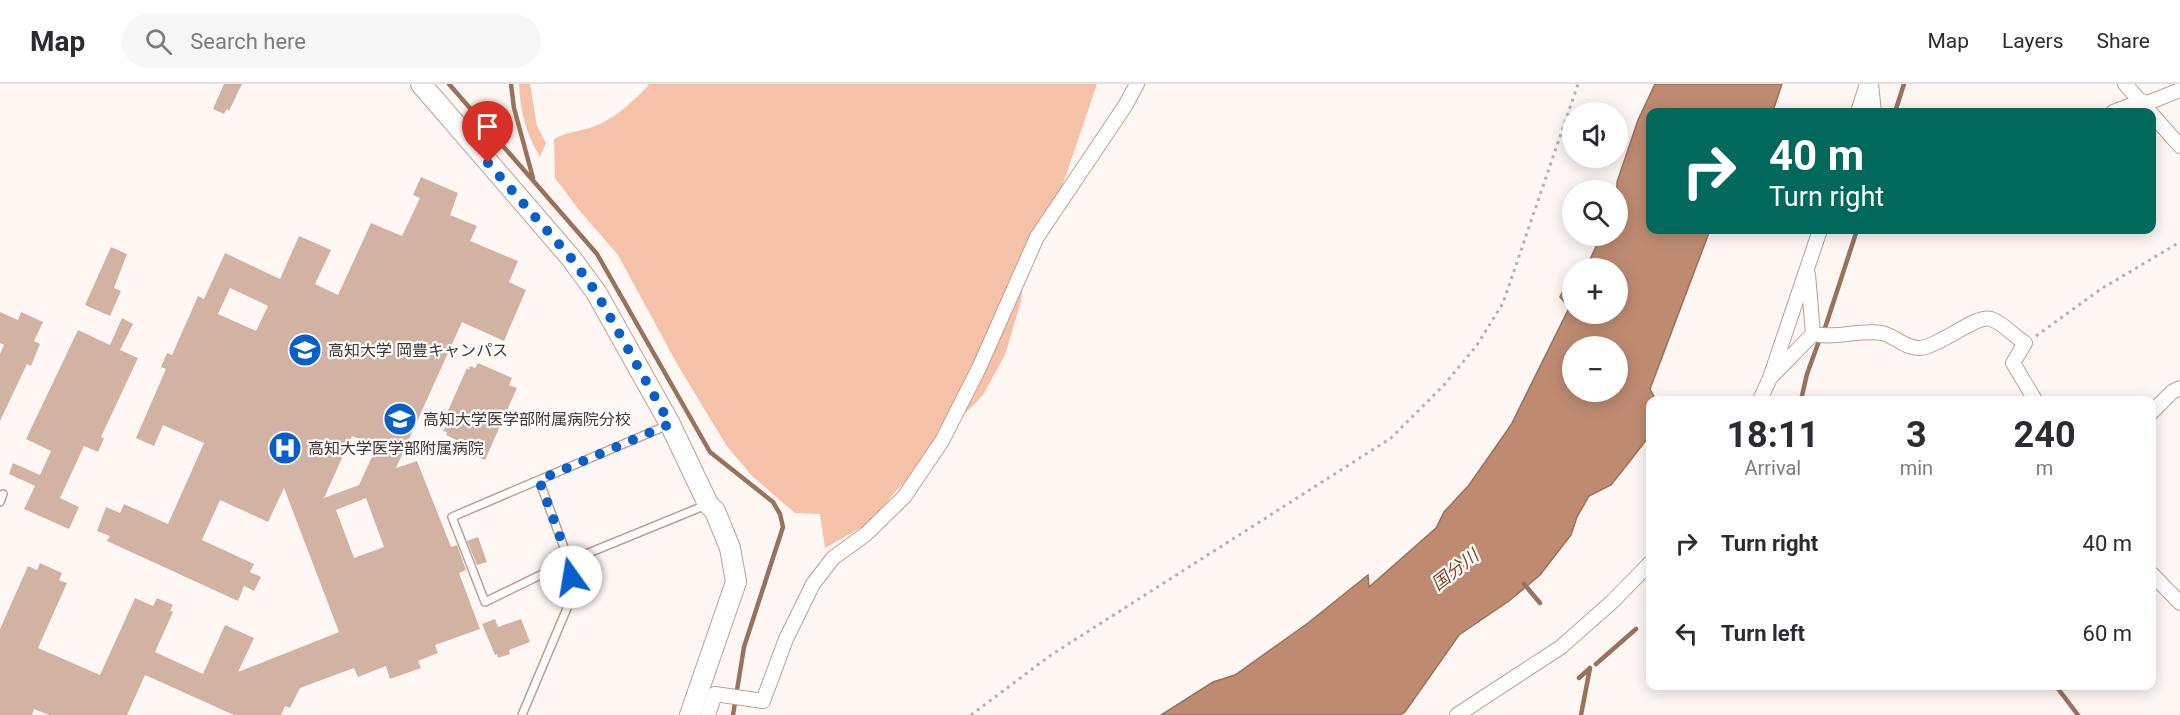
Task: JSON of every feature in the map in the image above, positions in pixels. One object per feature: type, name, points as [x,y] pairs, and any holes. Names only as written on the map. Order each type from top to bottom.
[{"type":"street","points":[[421,84],[571,258],[596,292],[670,424],[708,504],[716,511],[730,548],[736,582],[690,715]]},
{"type":"street","points":[[708,715],[715,694],[758,705],[786,639],[813,584],[833,558],[866,534],[904,497],[942,441],[979,368],[1037,237],[1125,106],[1137,84]]},
{"type":"street","points":[[1860,108],[1869,84]]},
{"type":"street","points":[[1869,84],[1873,108]]},
{"type":"street","points":[[2125,84],[2147,108]]},
{"type":"street","points":[[2126,108],[2180,90]]},
{"type":"street","points":[[2156,118],[2180,146]]},
{"type":"street","points":[[1762,396],[1819,234]]},
{"type":"street","points":[[1770,378],[1813,334],[1808,266]]},
{"type":"street","points":[[1813,334],[1827,337],[1881,333],[1920,348],[1932,346],[1977,320],[1986,318],[1997,322],[2025,343],[2013,363],[2034,396]]},
{"type":"street","points":[[2156,407],[2172,392],[2180,388]]},
{"type":"street","points":[[1457,715],[1561,646],[1613,601],[1646,567]]},
{"type":"street","points":[[2156,578],[2180,603]]},
{"type":"lane","points":[[670,424],[452,517],[485,602],[569,561],[708,504]]},
{"type":"lane","points":[[522,715],[573,594],[569,561],[539,480]]},
{"type":"lane","points":[[0,502],[3,494]]},
{"type":"path","points":[[971,715],[1051,655],[1391,438],[1444,385],[1477,345],[1503,303],[1578,84]]},
{"type":"path","points":[[2025,343],[2101,289],[2180,242]]},
{"type":"shaded area","points":[[519,84],[530,84],[537,126],[546,143],[540,157],[525,122]]},
{"type":"shaded area","points":[[646,84],[1097,84],[1060,193],[1025,269],[1021,301],[1005,355],[983,395],[951,428],[923,465],[896,491],[871,522],[825,548],[820,514],[795,513],[752,476],[726,445],[677,364],[618,255],[555,178],[554,139],[607,120],[632,102],[649,85]]},
{"type":"water","name":"国分川","points":[[1655,84],[1782,84],[1774,108],[1646,108],[1646,234],[1708,234],[1650,389],[1654,396],[1646,396],[1646,440],[1611,485],[1589,496],[1577,517],[1571,535],[1540,575],[1509,601],[1459,635],[1405,712],[1400,715],[1161,715],[1213,682],[1235,675],[1308,623],[1368,575],[1369,587],[1436,528],[1444,512],[1469,485],[1511,425],[1562,322],[1562,324],[1628,324],[1628,258],[1591,258],[1596,246],[1628,246],[1628,180],[1618,180],[1622,168],[1628,168],[1628,150],[1638,120]]},
{"type":"building","points":[[224,84],[242,84],[229,111],[227,109],[224,114],[213,109]]},
{"type":"building","points":[[421,177],[458,193],[450,215],[477,226],[470,241],[518,261],[509,282],[526,290],[504,341],[462,322],[396,468],[417,461],[451,547],[457,545],[466,570],[459,573],[480,629],[435,645],[438,653],[418,661],[421,668],[390,679],[386,666],[358,677],[354,668],[300,688],[290,708],[285,706],[281,715],[234,715],[145,675],[127,715],[49,715],[34,709],[32,715],[0,715],[0,629],[28,566],[37,570],[40,563],[62,573],[59,580],[67,583],[38,648],[100,675],[135,598],[153,606],[157,598],[173,605],[170,611],[173,612],[155,652],[203,674],[225,625],[254,638],[238,672],[339,632],[284,488],[268,522],[220,500],[202,540],[254,564],[250,572],[261,577],[254,591],[244,586],[238,601],[107,541],[110,536],[97,531],[106,507],[120,513],[124,504],[168,524],[204,443],[163,425],[154,446],[136,438],[166,369],[161,367],[167,353],[172,355],[198,296],[204,299],[225,253],[280,279],[299,236],[331,250],[315,284],[338,295],[371,223],[402,236],[420,198],[413,195]],"holes":[[[230,288],[268,306],[256,331],[218,314]],[[352,436],[377,446],[359,485],[324,498]],[[366,498],[384,547],[354,558],[336,510]]]},
{"type":"building","points":[[111,247],[127,254],[114,288],[121,291],[110,316],[85,305]]},
{"type":"building","points":[[0,312],[18,320],[21,312],[43,322],[34,341],[40,344],[31,366],[27,364],[0,421],[0,354],[4,345],[0,343]]},
{"type":"building","points":[[122,318],[133,324],[120,350],[138,358],[101,437],[104,438],[98,452],[84,446],[60,498],[79,507],[69,529],[24,509],[35,486],[9,474],[13,463],[40,475],[51,451],[26,439],[78,330],[110,345]]},
{"type":"building","points":[[478,363],[512,378],[509,385],[517,388],[485,460],[465,451],[467,445],[446,435],[447,432],[443,431],[446,426],[442,424],[467,368],[469,370],[470,366],[475,368]]},
{"type":"building","points":[[478,537],[487,562],[477,565],[467,541]]},
{"type":"building","points":[[495,619],[498,627],[521,619],[530,642],[509,650],[510,654],[498,658],[482,624]]},
{"type":"waterway","points":[[449,84],[597,254],[710,452],[773,502],[780,514],[783,527],[744,647],[733,715]]},
{"type":"waterway","points":[[511,84],[514,108],[533,178]]},
{"type":"waterway","points":[[1896,108],[1904,84]]},
{"type":"waterway","points":[[1824,331],[1856,234]]},
{"type":"waterway","points":[[1802,396],[1819,341]]},
{"type":"waterway","points":[[1524,584],[1540,603]]},
{"type":"waterway","points":[[1596,664],[1636,629]]},
{"type":"waterway","points":[[1579,678],[1590,668]]},
{"type":"waterway","points":[[1581,715],[1590,668]]},
{"type":"waterway","points":[[2059,690],[2078,715]]},
{"type":"place","name":"高知大学 岡豊キャンパス","points":[[305,350]]},
{"type":"place","name":"高知大学医学部附属病院分校","points":[[400,419]]},
{"type":"place","name":"高知大学医学部附属病院","points":[[285,448]]},
{"type":"route","points":[[488,163],[571,258],[596,292],[670,424],[539,480],[569,561],[571,577]]}]
